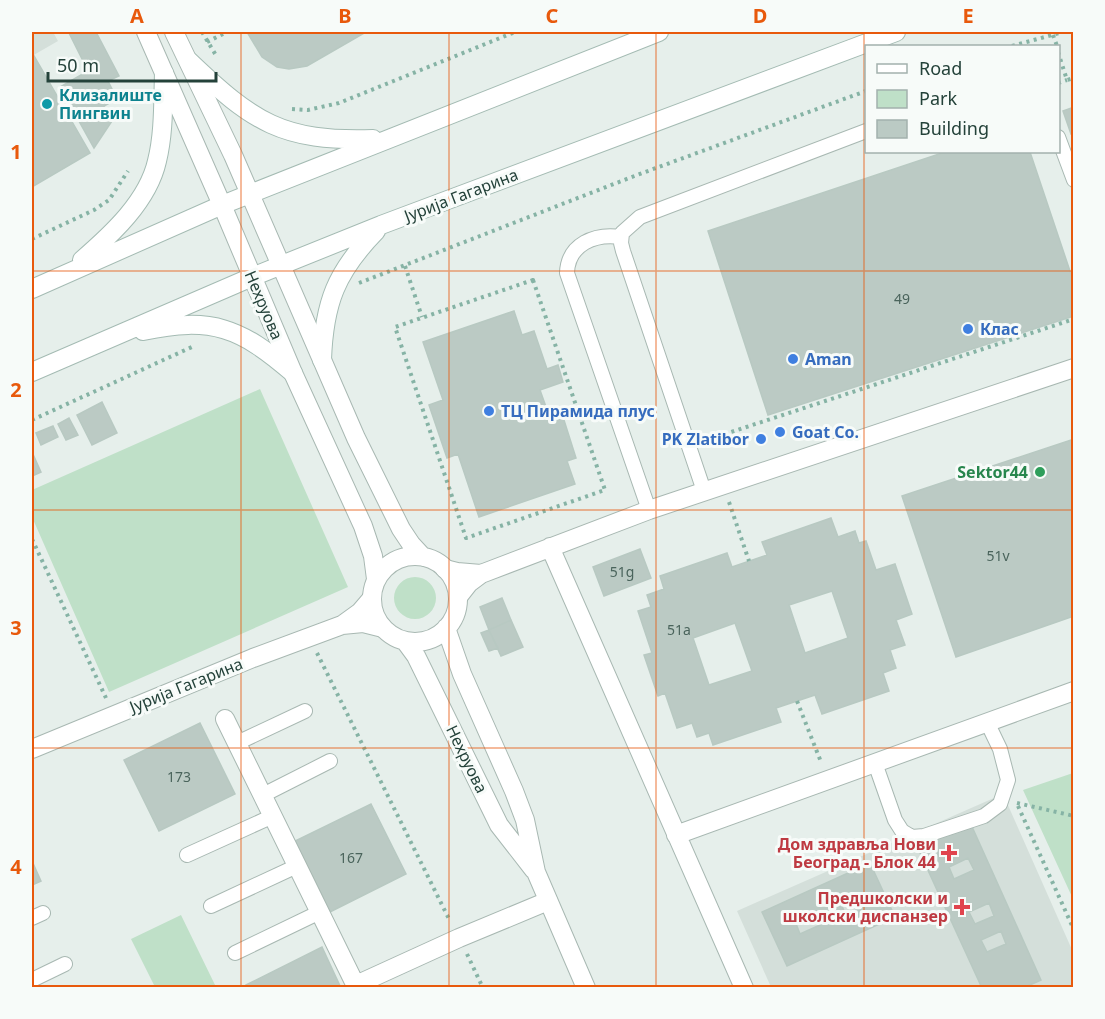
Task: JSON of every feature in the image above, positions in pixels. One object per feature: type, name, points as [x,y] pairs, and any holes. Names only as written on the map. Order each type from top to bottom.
[{"type":"street","name":"Нехруова","points":[[146,32],[293,373],[363,526],[373,556],[376,579]]},
{"type":"street","name":"Нехруова","points":[[174,32],[251,194],[356,438],[401,529],[423,557]]},
{"type":"street","points":[[32,289],[222,205],[657,32]]},
{"type":"street","name":"Јурија Гагарина","points":[[32,372],[252,277],[381,225],[896,32]]},
{"type":"street","points":[[189,61],[242,108],[274,127],[317,137],[351,140],[387,138]]},
{"type":"street","points":[[68,273],[99,245],[127,214],[150,181],[157,163],[160,144],[164,73]]},
{"type":"street","points":[[322,360],[324,328],[332,294],[351,257],[381,225]]},
{"type":"street","points":[[103,341],[166,328],[196,325],[215,327],[230,330],[250,339],[293,373]]},
{"type":"street","points":[[458,597],[469,583],[481,574],[648,510],[1074,368]]},
{"type":"street","points":[[550,547],[744,987]]},
{"type":"street","points":[[445,568],[454,582],[458,597],[454,617],[446,628],[427,640],[405,641],[389,634],[374,614],[372,598],[376,579],[396,560],[414,556],[423,557],[457,572],[481,574]]},
{"type":"street","name":"Јурија Гагарина","points":[[342,625],[360,612],[372,598]]},
{"type":"street","name":"Јурија Гагарина","points":[[32,749],[342,625],[363,623],[383,628]]},
{"type":"street","name":"Нехруова","points":[[446,628],[462,674],[525,820],[536,872],[586,987]]},
{"type":"street","name":"Нехруова","points":[[405,641],[416,656],[499,825],[536,872]]},
{"type":"street","points":[[676,835],[1074,691]]},
{"type":"street","points":[[225,719],[356,986],[459,938],[548,901]]},
{"type":"lane","points":[[704,491],[623,251],[621,237],[625,229],[640,217],[865,132]]},
{"type":"lane","points":[[1060,140],[1074,180]]},
{"type":"lane","points":[[621,237],[602,236],[583,243],[571,256],[567,273],[648,510]]},
{"type":"lane","points":[[237,743],[305,711]]},
{"type":"lane","points":[[875,763],[895,820],[902,831],[912,837],[924,836],[984,816],[1000,804],[1008,780],[1005,764],[987,722]]},
{"type":"lane","points":[[262,795],[330,761]]},
{"type":"lane","points":[[187,855],[273,816]]},
{"type":"lane","points":[[211,906],[297,866]]},
{"type":"lane","points":[[235,953],[320,912]]},
{"type":"lane","points":[[32,980],[65,964]]},
{"type":"path","points":[[202,32],[220,61]]},
{"type":"path","points":[[207,42],[226,32]]},
{"type":"path","points":[[285,109],[308,110],[339,103],[515,32]]},
{"type":"path","points":[[1016,45],[1063,32]]},
{"type":"path","points":[[1053,35],[1057,45]]},
{"type":"path","points":[[1060,56],[1067,80]]},
{"type":"path","points":[[1060,83],[1074,78]]},
{"type":"path","points":[[332,294],[637,175],[865,93]]},
{"type":"path","points":[[32,239],[94,210],[109,200],[128,171]]},
{"type":"path","points":[[405,266],[422,317]]},
{"type":"path","points":[[533,280],[563,375],[605,490],[466,538],[395,327],[422,317],[533,280]]},
{"type":"path","points":[[710,439],[1074,319]]},
{"type":"path","points":[[32,420],[199,344]]},
{"type":"path","points":[[427,422],[434,419]]},
{"type":"path","points":[[724,485],[749,561]]},
{"type":"path","points":[[32,539],[114,715]]},
{"type":"path","points":[[309,637],[459,938],[481,987]]},
{"type":"path","points":[[797,701],[829,779]]},
{"type":"path","points":[[1004,790],[1017,802],[1074,930]]},
{"type":"path","points":[[1017,802],[1074,816]]},
{"type":"shaded area","points":[[32,32],[53,32],[58,41],[32,56]]},
{"type":"shaded area","name":"Дом здравља Нови Београд - Блок 44","points":[[1003,794],[1073,952],[1073,987],[771,987],[737,911]]},
{"type":"green space","points":[[260,389],[348,587],[109,692],[32,517],[32,490]]},
{"type":"green space","points":[[415,577],[423,578],[430,583],[435,590],[435,606],[430,613],[423,618],[415,619],[407,618],[400,613],[395,606],[394,598],[395,590],[400,583],[407,578]]},
{"type":"green space","points":[[1074,773],[1073,899],[1023,790]]},
{"type":"green space","points":[[181,915],[216,987],[155,987],[131,939]]},
{"type":"building","points":[[96,32],[119,76],[108,81],[117,99],[104,106],[112,121],[94,148],[60,87],[88,71],[69,33]]},
{"type":"building","points":[[247,32],[366,32],[307,66],[289,69],[277,67],[262,57]]},
{"type":"building","name":"Клизалиште Пингвин","points":[[33,54],[90,153],[32,187],[32,56]]},
{"type":"building","points":[[1074,107],[1074,133],[1071,134],[1063,111]]},
{"type":"building","points":[[942,153],[1030,153],[1074,283],[1074,316],[768,415],[708,231]]},
{"type":"building","name":"ТЦ Пирамида плус","points":[[514,311],[522,335],[534,331],[547,369],[558,365],[563,382],[540,390],[551,421],[563,417],[576,458],[567,461],[575,484],[479,517],[458,454],[447,458],[429,405],[443,400],[423,342]]},
{"type":"building","points":[[102,402],[117,433],[92,445],[77,415]]},
{"type":"building","points":[[69,418],[78,435],[66,440],[58,424]]},
{"type":"building","points":[[53,426],[58,437],[41,445],[36,433]]},
{"type":"building","points":[[1074,439],[1074,616],[956,657],[902,496]]},
{"type":"building","points":[[32,452],[41,472],[32,476]]},
{"type":"building","points":[[831,518],[838,537],[855,531],[859,543],[866,541],[876,570],[895,564],[912,614],[896,620],[905,645],[890,650],[896,668],[883,673],[889,691],[822,714],[815,695],[776,708],[781,722],[713,745],[709,733],[697,737],[692,723],[677,728],[665,693],[658,696],[644,655],[652,653],[638,611],[651,607],[647,595],[664,589],[660,576],[727,553],[732,567],[767,555],[762,542]],"holes":[[[832,591],[848,638],[805,653],[789,605]],[[735,623],[752,671],[709,685],[693,638]]]},
{"type":"building","points":[[640,549],[651,578],[604,596],[593,567]]},
{"type":"building","points":[[502,598],[511,620],[489,630],[480,607]]},
{"type":"building","points":[[511,620],[523,647],[501,656],[489,630]]},
{"type":"building","points":[[489,630],[498,648],[489,651],[481,633]]},
{"type":"building","points":[[200,723],[235,794],[159,831],[124,760]]},
{"type":"building","points":[[371,804],[406,874],[330,912],[295,841]]},
{"type":"building","name":"Предшколски и школски диспанзер","points":[[969,820],[1041,980],[1023,988],[982,988],[916,844]],"holes":[[[968,858],[974,870],[954,879],[949,867]],[[989,903],[994,916],[975,924],[969,912]],[[1001,931],[1006,944],[987,952],[981,940]]]},
{"type":"building","points":[[32,861],[41,881],[32,885]]},
{"type":"building","points":[[870,863],[895,917],[787,966],[762,912]],"holes":[[[860,894],[865,906],[846,915],[840,902]],[[815,913],[820,925],[800,934],[795,921]]]},
{"type":"building","points":[[322,947],[341,988],[247,988],[246,985]]},
{"type":"place","name":"Клизалиште Пингвин","points":[[47,104]]},
{"type":"place","name":"Клас","points":[[968,329]]},
{"type":"place","name":"Aman","points":[[793,359]]},
{"type":"place","name":"ТЦ Пирамида плус","points":[[489,411]]},
{"type":"place","name":"Goat Co.","points":[[780,432]]},
{"type":"place","name":"PK Zlatibor","points":[[761,439]]},
{"type":"place","name":"Sektor44","points":[[1040,472]]},
{"type":"place","name":"Дом здравља Нови Београд - Блок 44","points":[[949,853]]},
{"type":"place","name":"Предшколски и школски диспанзер","points":[[962,907]]}]
